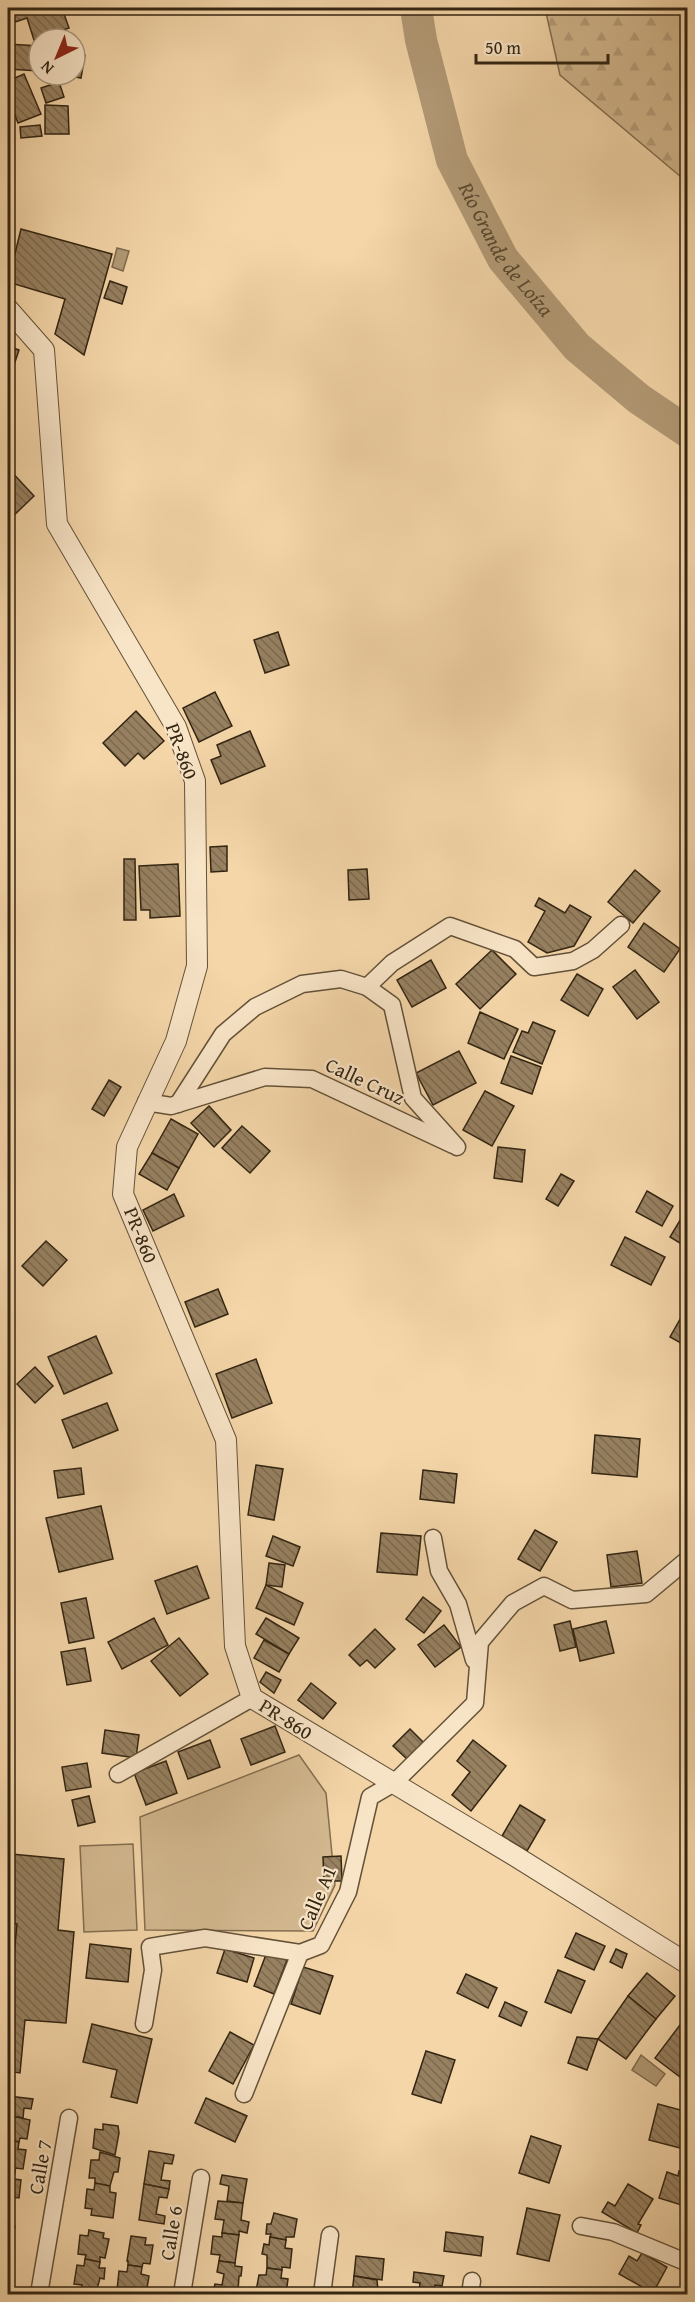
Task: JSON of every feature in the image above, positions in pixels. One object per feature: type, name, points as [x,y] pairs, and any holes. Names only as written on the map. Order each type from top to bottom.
[{"type":"street","name":"PR-860","points":[[8,309],[44,350],[57,524],[176,727],[195,781],[197,966],[176,1041],[127,1147],[123,1194],[226,1440],[236,1646],[252,1698],[515,1856],[687,1964]]},
{"type":"street","points":[[178,1104],[223,1034],[255,1007],[303,984],[341,979],[367,987],[392,963],[450,926],[515,949],[534,967],[573,961],[593,950],[621,925]]},
{"type":"street","name":"Calle Cruz","points":[[146,1102],[171,1106],[265,1077],[312,1079],[457,1147],[412,1098],[393,1005],[367,987]]},
{"type":"street","points":[[433,1538],[439,1571],[458,1604],[470,1641],[477,1676]]},
{"type":"street","name":"Calle A1","points":[[144,2024],[153,1970],[150,1947],[205,1938],[300,1953],[321,1946],[348,1892],[370,1797],[394,1783],[475,1703],[480,1642],[513,1603],[544,1586],[572,1600],[646,1594],[687,1559]]},
{"type":"street","points":[[118,1774],[252,1698]]},
{"type":"street","points":[[244,2094],[300,1953]]},
{"type":"street","name":"Calle 7","points":[[39,2295],[69,2118]]},
{"type":"street","name":"Calle 6","points":[[182,2295],[201,2178]]},
{"type":"street","points":[[581,2226],[613,2232],[687,2263]]},
{"type":"street","points":[[322,2295],[330,2235]]},
{"type":"green space","points":[[545,8],[687,8],[687,182],[560,75]]},
{"type":"green space","points":[[299,1755],[326,1793],[335,1885],[313,1931],[145,1930],[140,1817]]},
{"type":"green space","points":[[133,1844],[137,1930],[84,1932],[80,1846]]},
{"type":"shaded area","points":[[117,248],[129,251],[123,271],[112,267]]},
{"type":"shaded area","points":[[641,2055],[665,2074],[656,2086],[632,2070]]},
{"type":"building","points":[[21,8],[62,8],[69,27],[30,27],[27,18],[15,22],[11,11]]},
{"type":"building","points":[[8,44],[27,45],[27,70],[8,69]]},
{"type":"building","points":[[24,74],[27,87],[30,87],[41,114],[18,123],[14,113],[8,116],[8,81]]},
{"type":"building","points":[[61,87],[64,97],[46,103],[41,88]]},
{"type":"building","points":[[45,105],[68,106],[69,134],[45,134]]},
{"type":"building","points":[[40,125],[42,136],[21,138],[20,127]]},
{"type":"building","points":[[21,229],[112,254],[84,355],[55,334],[65,299],[8,282]]},
{"type":"building","points":[[110,281],[127,287],[122,304],[104,298]]},
{"type":"building","points":[[8,346],[19,350],[8,383]]},
{"type":"building","points":[[8,468],[34,496],[8,521]]},
{"type":"building","points":[[278,632],[289,665],[265,673],[254,640]]},
{"type":"building","points":[[215,692],[232,726],[199,742],[183,708]]},
{"type":"building","points":[[136,711],[164,741],[144,759],[138,753],[125,766],[103,743]]},
{"type":"building","points":[[250,731],[265,766],[221,784],[211,760],[221,756],[217,745]]},
{"type":"building","points":[[227,846],[227,871],[211,872],[210,847]]},
{"type":"building","points":[[124,859],[135,859],[136,920],[124,920]]},
{"type":"building","points":[[178,864],[180,916],[150,918],[150,910],[141,910],[139,866]]},
{"type":"building","points":[[367,869],[369,899],[349,900],[348,870]]},
{"type":"building","points":[[635,870],[660,891],[633,923],[608,902]]},
{"type":"building","points":[[539,898],[565,913],[570,905],[591,917],[574,946],[547,953],[528,942],[545,911],[535,906]]},
{"type":"building","points":[[644,923],[680,949],[664,972],[628,947]]},
{"type":"building","points":[[492,950],[516,974],[480,1009],[456,984]]},
{"type":"building","points":[[431,960],[446,988],[412,1007],[397,980]]},
{"type":"building","points":[[635,970],[659,1002],[637,1019],[613,987]]},
{"type":"building","points":[[577,974],[603,989],[588,1016],[561,1000]]},
{"type":"building","points":[[480,1012],[518,1029],[504,1059],[468,1043]]},
{"type":"building","points":[[533,1022],[555,1031],[542,1064],[513,1052],[522,1031],[528,1033]]},
{"type":"building","points":[[459,1051],[476,1083],[433,1105],[416,1073]]},
{"type":"building","points":[[511,1056],[541,1067],[532,1094],[501,1083]]},
{"type":"building","points":[[109,1080],[121,1087],[104,1116],[92,1109]]},
{"type":"building","points":[[485,1091],[514,1106],[492,1146],[463,1130]]},
{"type":"building","points":[[209,1106],[231,1130],[214,1147],[191,1123]]},
{"type":"building","points":[[171,1119],[198,1134],[179,1168],[152,1153]]},
{"type":"building","points":[[242,1126],[270,1151],[250,1173],[222,1148]]},
{"type":"building","points":[[498,1147],[525,1150],[522,1182],[494,1178]]},
{"type":"building","points":[[152,1153],[179,1168],[167,1190],[139,1174]]},
{"type":"building","points":[[561,1174],[574,1181],[558,1206],[546,1199]]},
{"type":"building","points":[[647,1191],[673,1206],[662,1226],[636,1212]]},
{"type":"building","points":[[174,1194],[184,1216],[153,1231],[143,1210]]},
{"type":"building","points":[[688,1207],[688,1248],[670,1237]]},
{"type":"building","points":[[625,1237],[665,1257],[651,1285],[611,1265]]},
{"type":"building","points":[[46,1241],[67,1260],[43,1286],[22,1266]]},
{"type":"building","points":[[218,1289],[228,1314],[195,1327],[185,1302]]},
{"type":"building","points":[[688,1305],[688,1347],[670,1337]]},
{"type":"building","points":[[96,1336],[112,1373],[64,1394],[48,1357]]},
{"type":"building","points":[[256,1359],[272,1403],[232,1418],[216,1374]]},
{"type":"building","points":[[35,1367],[53,1386],[35,1403],[17,1384]]},
{"type":"building","points":[[107,1403],[118,1430],[73,1448],[62,1420]]},
{"type":"building","points":[[595,1435],[640,1439],[637,1477],[592,1473]]},
{"type":"building","points":[[256,1465],[283,1469],[274,1520],[248,1515]]},
{"type":"building","points":[[81,1468],[84,1494],[58,1498],[54,1471]]},
{"type":"building","points":[[423,1470],[457,1474],[454,1503],[420,1499]]},
{"type":"building","points":[[101,1506],[113,1559],[59,1572],[46,1518]]},
{"type":"building","points":[[535,1530],[557,1542],[540,1571],[518,1559]]},
{"type":"building","points":[[381,1533],[421,1536],[417,1575],[377,1572]]},
{"type":"building","points":[[273,1536],[300,1547],[293,1566],[266,1556]]},
{"type":"building","points":[[637,1551],[642,1583],[611,1587],[607,1555]]},
{"type":"building","points":[[269,1563],[285,1565],[282,1587],[266,1585]]},
{"type":"building","points":[[197,1566],[209,1598],[167,1614],[155,1581]]},
{"type":"building","points":[[266,1585],[303,1603],[294,1625],[256,1608]]},
{"type":"building","points":[[423,1597],[441,1611],[424,1633],[406,1619]]},
{"type":"building","points":[[86,1598],[94,1638],[69,1643],[61,1603]]},
{"type":"building","points":[[154,1618],[168,1645],[122,1669],[108,1642]]},
{"type":"building","points":[[266,1618],[299,1638],[289,1654],[256,1634]]},
{"type":"building","points":[[570,1621],[576,1647],[560,1651],[554,1625]]},
{"type":"building","points":[[606,1621],[614,1653],[580,1661],[573,1629]]},
{"type":"building","points":[[444,1625],[461,1647],[435,1667],[418,1645]]},
{"type":"building","points":[[375,1629],[395,1649],[375,1668],[367,1660],[360,1666],[349,1655]]},
{"type":"building","points":[[179,1638],[208,1674],[180,1696],[151,1661]]},
{"type":"building","points":[[264,1640],[289,1654],[279,1672],[254,1658]]},
{"type":"building","points":[[85,1648],[91,1681],[67,1685],[61,1652]]},
{"type":"building","points":[[266,1672],[281,1680],[274,1693],[260,1682]]},
{"type":"building","points":[[311,1683],[336,1703],[323,1719],[298,1700]]},
{"type":"building","points":[[275,1726],[285,1752],[251,1765],[241,1739]]},
{"type":"building","points":[[410,1729],[424,1743],[408,1760],[393,1746]]},
{"type":"building","points":[[105,1730],[139,1735],[136,1758],[102,1753]]},
{"type":"building","points":[[210,1740],[220,1767],[188,1779],[178,1752]]},
{"type":"building","points":[[473,1740],[506,1766],[471,1811],[452,1795],[470,1772],[457,1761]]},
{"type":"building","points":[[166,1761],[177,1793],[146,1805],[134,1773]]},
{"type":"building","points":[[87,1763],[91,1787],[66,1791],[62,1767]]},
{"type":"building","points":[[89,1796],[95,1822],[78,1826],[72,1800]]},
{"type":"building","points":[[520,1805],[545,1820],[527,1851],[502,1836]]},
{"type":"building","points":[[11,1854],[64,1859],[58,1930],[74,1932],[66,2023],[25,2020],[20,2073],[8,2071],[8,2020],[17,1924],[8,1923]]},
{"type":"building","points":[[341,1856],[342,1881],[324,1881],[323,1857]]},
{"type":"building","points":[[576,1933],[605,1946],[594,1970],[565,1957]]},
{"type":"building","points":[[90,1944],[131,1949],[128,1982],[86,1978]]},
{"type":"building","points":[[225,1949],[254,1958],[247,1982],[217,1973]]},
{"type":"building","points":[[616,1949],[627,1954],[622,1968],[610,1962]]},
{"type":"building","points":[[267,1952],[287,1960],[274,1994],[254,1986]]},
{"type":"building","points":[[303,1967],[333,1976],[320,2014],[291,2004]]},
{"type":"building","points":[[558,1970],[585,1981],[571,2013],[545,2002]]},
{"type":"building","points":[[647,1973],[675,1996],[656,2019],[628,1996]]},
{"type":"building","points":[[466,1974],[497,1988],[488,2008],[457,1993]]},
{"type":"building","points":[[628,1996],[656,2019],[626,2059],[598,2039]]},
{"type":"building","points":[[505,2002],[527,2012],[521,2026],[499,2016]]},
{"type":"building","points":[[683,2021],[688,2025],[688,2083],[655,2058]]},
{"type":"building","points":[[92,2024],[152,2039],[137,2103],[111,2097],[117,2070],[83,2062]]},
{"type":"building","points":[[230,2032],[254,2045],[233,2084],[209,2071]]},
{"type":"building","points":[[577,2037],[598,2039],[587,2070],[568,2063]]},
{"type":"building","points":[[426,2051],[455,2060],[441,2103],[412,2094]]},
{"type":"building","points":[[8,2096],[33,2099],[31,2109],[24,2108],[23,2118],[8,2115]]},
{"type":"building","points":[[206,2098],[247,2116],[235,2142],[195,2123]]},
{"type":"building","points":[[658,2104],[688,2112],[688,2150],[649,2140]]},
{"type":"building","points":[[8,2115],[30,2120],[27,2139],[20,2138],[19,2142],[8,2140]]},
{"type":"building","points":[[103,2124],[118,2126],[115,2155],[93,2148],[95,2129],[103,2130]]},
{"type":"building","points":[[531,2136],[561,2146],[549,2183],[519,2173]]},
{"type":"building","points":[[8,2140],[19,2142],[18,2149],[26,2150],[23,2169],[15,2168],[15,2172],[8,2172]]},
{"type":"building","points":[[149,2151],[174,2155],[172,2164],[164,2163],[161,2180],[170,2181],[169,2189],[144,2184]]},
{"type":"building","points":[[100,2152],[120,2158],[118,2172],[114,2172],[110,2186],[95,2183],[95,2178],[89,2178],[91,2160],[99,2160]]},
{"type":"building","points":[[679,2171],[688,2174],[688,2207],[659,2198],[667,2172],[678,2176]]},
{"type":"building","points":[[8,2172],[15,2172],[14,2179],[21,2180],[19,2198],[12,2197],[10,2204],[8,2203]]},
{"type":"building","points":[[222,2175],[247,2179],[243,2203],[227,2201],[229,2186],[220,2184]]},
{"type":"building","points":[[95,2183],[110,2186],[110,2192],[116,2193],[113,2218],[91,2215],[92,2209],[85,2208],[87,2189],[94,2190]]},
{"type":"building","points":[[144,2184],[169,2189],[167,2198],[159,2197],[156,2214],[165,2216],[164,2224],[139,2220]]},
{"type":"building","points":[[628,2184],[653,2199],[638,2224],[641,2225],[637,2233],[602,2212],[608,2202],[615,2206]]},
{"type":"building","points":[[218,2201],[243,2203],[241,2220],[249,2222],[247,2233],[239,2231],[239,2235],[222,2233],[224,2220],[215,2219]]},
{"type":"building","points":[[527,2208],[560,2215],[549,2261],[517,2254]]},
{"type":"building","points":[[274,2213],[297,2219],[294,2237],[286,2237],[286,2240],[266,2234],[267,2224],[271,2224]]},
{"type":"building","points":[[8,2225],[15,2226],[12,2245],[8,2244]]},
{"type":"building","points":[[89,2230],[104,2233],[103,2238],[109,2239],[105,2258],[100,2257],[100,2262],[85,2259],[86,2255],[78,2254],[80,2235],[88,2236]]},
{"type":"building","points":[[446,2232],[483,2237],[481,2256],[444,2251]]},
{"type":"building","points":[[222,2233],[239,2235],[235,2263],[219,2261],[220,2255],[211,2254],[213,2236],[222,2237]]},
{"type":"building","points":[[131,2236],[146,2238],[145,2245],[153,2245],[150,2264],[143,2263],[142,2267],[128,2265]]},
{"type":"building","points":[[270,2237],[286,2240],[285,2248],[292,2249],[290,2268],[282,2267],[282,2270],[267,2268],[267,2255],[262,2254],[264,2244],[269,2245]]},
{"type":"building","points":[[642,2253],[667,2267],[653,2293],[619,2274],[629,2256],[637,2261]]},
{"type":"building","points":[[8,2255],[11,2256],[9,2274],[8,2274]]},
{"type":"building","points":[[356,2256],[384,2259],[382,2280],[354,2276]]},
{"type":"building","points":[[85,2259],[100,2262],[99,2268],[105,2268],[104,2279],[100,2278],[96,2293],[81,2290],[82,2285],[74,2284],[77,2265],[84,2266]]},
{"type":"building","points":[[219,2261],[235,2263],[235,2266],[242,2267],[238,2291],[214,2288],[215,2284],[222,2285],[224,2274],[217,2272]]},
{"type":"building","points":[[128,2265],[142,2267],[141,2274],[149,2276],[146,2294],[123,2294],[124,2291],[117,2290],[119,2271],[127,2272]]},
{"type":"building","points":[[267,2268],[282,2270],[281,2278],[288,2279],[286,2294],[256,2291],[259,2275],[266,2275]]},
{"type":"building","points":[[414,2272],[444,2276],[442,2286],[435,2285],[433,2294],[419,2292],[420,2283],[413,2282]]},
{"type":"building","points":[[354,2276],[377,2280],[378,2290],[382,2290],[381,2294],[352,2294]]},
{"type":"building","points":[[214,2288],[238,2291],[238,2294],[213,2294]]},
{"type":"building","points":[[81,2290],[96,2293],[96,2294],[80,2294]]},
{"type":"waterway","name":"Río Grande de Loíza","points":[[416,8],[421,40],[452,160],[503,259],[577,347],[639,399],[688,432]]}]
